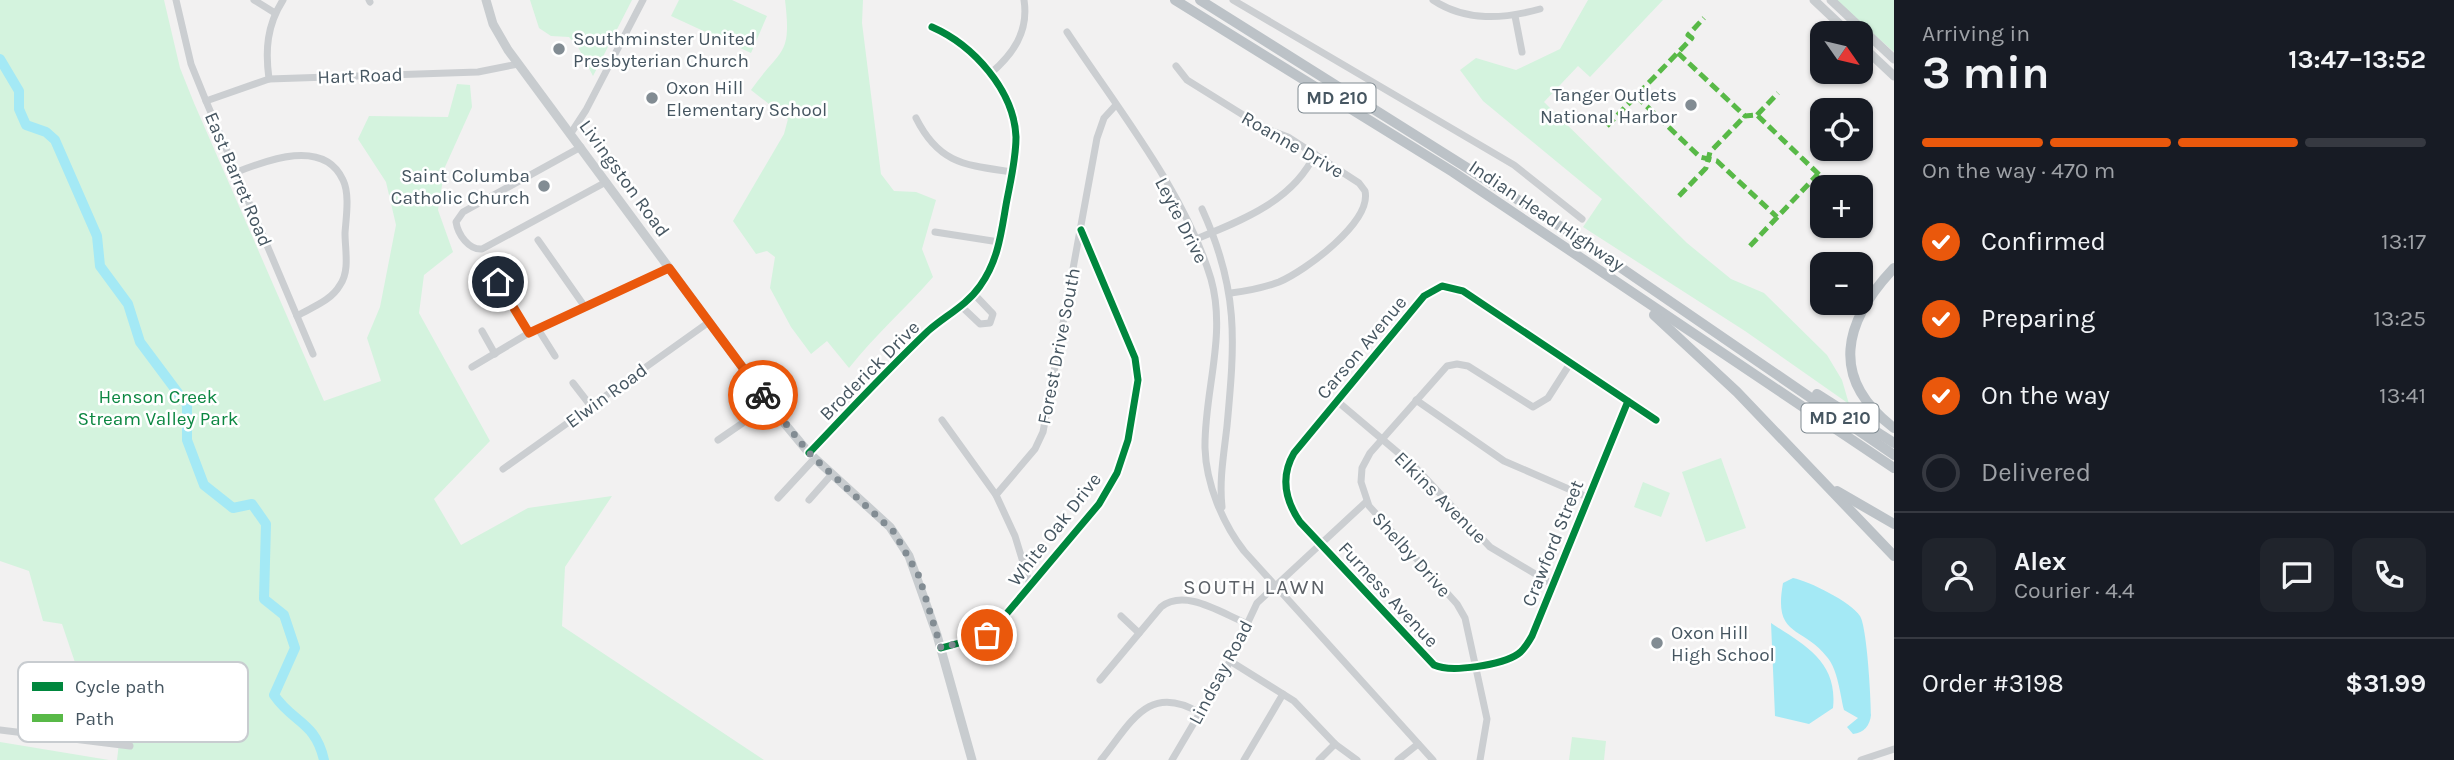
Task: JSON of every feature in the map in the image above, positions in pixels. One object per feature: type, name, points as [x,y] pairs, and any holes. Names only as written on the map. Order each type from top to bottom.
[{"type":"highway","name":"Indian Head Highway","points":[[1175,0],[1442,165],[1894,468]]},
{"type":"highway","name":"Indian Head Highway","points":[[1200,0],[1426,139],[1689,313],[1894,454]]},
{"type":"highway","points":[[1894,268],[1862,308],[1852,331],[1850,347],[1860,390],[1868,404],[1894,428]]},
{"type":"highway","points":[[1613,281],[1715,370],[1819,475],[1847,510],[1894,556]]},
{"type":"highway","points":[[1689,313],[1894,443]]},
{"type":"highway","points":[[1819,475],[1855,504],[1894,524]]},
{"type":"main road","name":"Livingston Road","points":[[486,0],[496,30],[518,64],[770,404],[812,456],[890,527],[900,541],[919,576],[972,760]]},
{"type":"main road","points":[[1814,0],[1836,21]]},
{"type":"main road","points":[[1831,0],[1894,59]]},
{"type":"main road","points":[[1873,56],[1894,76]]},
{"type":"street","name":"East Barret Road","points":[[176,0],[191,64],[313,354]]},
{"type":"street","points":[[254,0],[275,13]]},
{"type":"street","points":[[269,79],[267,44],[275,13],[284,0]]},
{"type":"street","points":[[571,133],[586,110],[643,0]]},
{"type":"street","points":[[990,74],[1011,55],[1019,41],[1025,21],[1024,0]]},
{"type":"street","points":[[1233,0],[1514,165],[1581,219]]},
{"type":"street","points":[[1433,0],[1468,15],[1515,16],[1540,9]]},
{"type":"street","points":[[1515,16],[1522,52]]},
{"type":"street","name":"Broderick Drive","points":[[778,498],[812,456],[929,331],[974,294],[992,267],[1012,172],[1015,128],[1006,100],[990,74],[967,48],[932,27]]},
{"type":"street","name":"Leyte Drive","points":[[1067,32],[1196,239],[1211,281],[1216,322],[1206,455],[1222,514],[1235,540],[1433,760]]},
{"type":"street","name":"Hart Road","points":[[206,102],[269,79],[478,72],[518,64]]},
{"type":"street","name":"Roanne Drive","points":[[1176,66],[1187,80],[1255,123],[1284,134],[1362,185],[1367,198],[1363,210],[1331,247],[1293,275],[1261,288],[1231,293]]},
{"type":"street","name":"Forest Drive South","points":[[996,495],[1035,449],[1043,432],[1101,122],[1115,106]]},
{"type":"street","points":[[916,118],[933,145],[947,157],[965,164],[1012,172]]},
{"type":"street","points":[[581,148],[463,212],[456,222],[462,237],[473,248],[482,249],[606,182]]},
{"type":"street","points":[[1196,239],[1276,200],[1302,174],[1315,154]]},
{"type":"street","points":[[237,172],[278,158],[308,155],[332,166],[344,180],[344,280],[331,297],[297,316]]},
{"type":"street","name":"Leyte Drive","points":[[1202,209],[1213,232],[1231,293],[1234,345],[1224,454],[1222,514]]},
{"type":"street","name":"White Oak Drive","points":[[941,648],[989,634],[1108,489],[1122,463],[1138,374],[1132,349],[1081,230]]},
{"type":"street","points":[[935,232],[999,242]]},
{"type":"street","points":[[538,240],[585,307]]},
{"type":"street","points":[[472,367],[529,333],[669,268]]},
{"type":"street","points":[[498,282],[529,333]]},
{"type":"street","name":"Carson Avenue","points":[[1321,543],[1291,509],[1286,498],[1285,477],[1294,453],[1424,296],[1445,285],[1463,291],[1656,420]]},
{"type":"street","points":[[961,306],[978,323],[988,325],[993,314],[974,294]]},
{"type":"street","name":"Elwin Road","points":[[503,469],[709,322]]},
{"type":"street","points":[[538,329],[555,356]]},
{"type":"street","points":[[482,331],[495,354]]},
{"type":"street","name":"Shelby Drive","points":[[1480,760],[1487,719],[1468,626],[1460,608],[1366,502],[1362,471],[1382,440],[1444,368],[1457,364],[1472,368],[1533,407],[1548,398],[1571,362]]},
{"type":"street","points":[[573,383],[590,405]]},
{"type":"street","points":[[1416,400],[1504,461],[1587,497]]},
{"type":"street","name":"Elkins Avenue","points":[[1337,401],[1420,472],[1490,547],[1552,584]]},
{"type":"street","name":"Crawford Street","points":[[1476,666],[1514,656],[1532,636],[1628,401]]},
{"type":"street","points":[[718,440],[770,404]]},
{"type":"street","points":[[942,420],[996,495],[1015,536],[1030,585]]},
{"type":"street","points":[[1206,455],[1224,454]]},
{"type":"street","points":[[809,500],[832,474]]},
{"type":"street","name":"Lindsay Road","points":[[1172,760],[1230,661],[1255,607],[1275,584],[1366,502]]},
{"type":"street","name":"Furness Avenue","points":[[1321,543],[1430,663],[1444,669],[1476,666]]},
{"type":"street","points":[[1100,680],[1161,607],[1178,599],[1246,623]]},
{"type":"street","points":[[1121,616],[1139,634]]},
{"type":"street","points":[[1230,661],[1302,707],[1335,744],[1357,760]]},
{"type":"street","points":[[1244,760],[1283,694]]},
{"type":"street","points":[[1101,760],[1135,717],[1150,705],[1176,702],[1200,713]]},
{"type":"street","points":[[0,730],[18,732]]},
{"type":"street","points":[[98,742],[130,746]]},
{"type":"street","points":[[1319,760],[1335,744]]},
{"type":"street","points":[[1398,760],[1418,744]]},
{"type":"street","points":[[1861,760],[1894,749]]},
{"type":"green space","name":"Henson Creek Stream Valley Park","points":[[0,0],[164,0],[180,68],[324,401],[381,381],[367,338],[380,307],[396,225],[386,182],[358,139],[369,116],[448,117],[457,84],[470,85],[472,107],[445,167],[438,210],[453,252],[424,275],[419,313],[490,441],[434,499],[461,545],[528,508],[612,496],[565,567],[562,626],[764,760],[117,760],[119,742],[248,742],[248,662],[75,662],[62,624],[43,621],[29,571],[0,561]]},
{"type":"green space","points":[[530,0],[632,0],[593,76],[578,47],[569,37],[551,36],[539,28]]},
{"type":"green space","points":[[679,0],[732,0],[767,16],[751,53],[671,16]]},
{"type":"green space","points":[[785,0],[863,0],[862,23],[881,174],[894,191],[916,192],[936,200],[922,249],[933,277],[849,368],[827,341],[811,354],[791,327],[770,288],[775,257],[767,251],[756,254],[733,221],[784,134],[788,119],[751,90],[782,51],[787,32]]},
{"type":"green space","points":[[1588,0],[1663,0],[1590,77],[1578,66],[1544,102],[1687,243],[1731,279],[1764,293],[1827,355],[1842,380],[1849,404],[1745,331],[1583,227],[1602,199],[1483,101],[1460,70],[1476,58],[1516,70],[1560,49]]},
{"type":"green space","points":[[1835,0],[1894,0],[1894,52],[1873,33],[1873,21],[1859,21]]},
{"type":"green space","points":[[1721,458],[1746,528],[1706,542],[1682,472]]},
{"type":"green space","points":[[1643,482],[1670,493],[1661,517],[1634,507]]},
{"type":"green space","points":[[1572,737],[1606,741],[1604,760],[1569,760]]},
{"type":"green space","points":[[0,742],[109,760],[0,760]]},
{"type":"water","points":[[1793,578],[1829,593],[1860,616],[1867,648],[1871,715],[1868,725],[1860,732],[1853,734],[1847,727],[1858,718],[1844,710],[1831,662],[1818,647],[1792,629],[1782,613],[1783,583]]},
{"type":"water","points":[[1771,623],[1816,656],[1830,678],[1833,708],[1809,724],[1775,716]]},
{"type":"waterway","points":[[0,59],[19,91],[19,109],[26,125],[46,132],[55,140],[97,236],[100,266],[128,304],[140,342],[187,405],[187,440],[204,485],[233,508],[252,504],[266,524],[264,599],[284,615],[295,648],[274,695],[315,737],[324,760]]},
{"type":"marked path","points":[[1607,126],[1692,38],[1688,35],[1704,18]]},
{"type":"marked path","points":[[1678,53],[1745,116],[1757,115],[1820,175]]},
{"type":"marked path","points":[[1757,115],[1778,93]]},
{"type":"marked path","points":[[1636,96],[1700,157],[1717,161],[1777,217]]},
{"type":"marked path","points":[[1679,196],[1706,168],[1710,152],[1745,116]]},
{"type":"marked path","points":[[1750,246],[1818,174]]},
{"type":"cycle path","points":[[809,453],[928,331],[975,293],[986,277],[998,247],[1015,154],[1016,137],[1008,103],[989,71],[976,57],[932,27]]},
{"type":"cycle path","points":[[941,648],[981,637],[992,631],[1099,504],[1117,473],[1128,440],[1138,380],[1135,358],[1081,230]]},
{"type":"cycle path","points":[[1628,401],[1532,636],[1520,652],[1501,661],[1464,668],[1434,665],[1300,522],[1288,497],[1287,471],[1294,453],[1424,296],[1442,286],[1463,291],[1656,420]]},
{"type":"way so far","points":[[763,395],[809,453],[894,532],[919,576],[941,648],[987,635]]},
{"type":"place","name":"Southminster United Presbyterian Church","points":[[559,49]]},
{"type":"place","name":"Oxon Hill Elementary School","points":[[652,98]]},
{"type":"place","name":"Tanger Outlets National Harbor","points":[[1691,105]]},
{"type":"place","name":"Saint Columba Catholic Church","points":[[544,186]]},
{"type":"place","name":"Oxon Hill High School","points":[[1657,643]]},
{"type":"district","name":"SOUTH LAWN","points":[[1255,587]]},
{"type":"route","points":[[498,282],[529,333],[669,268],[763,395]]}]
